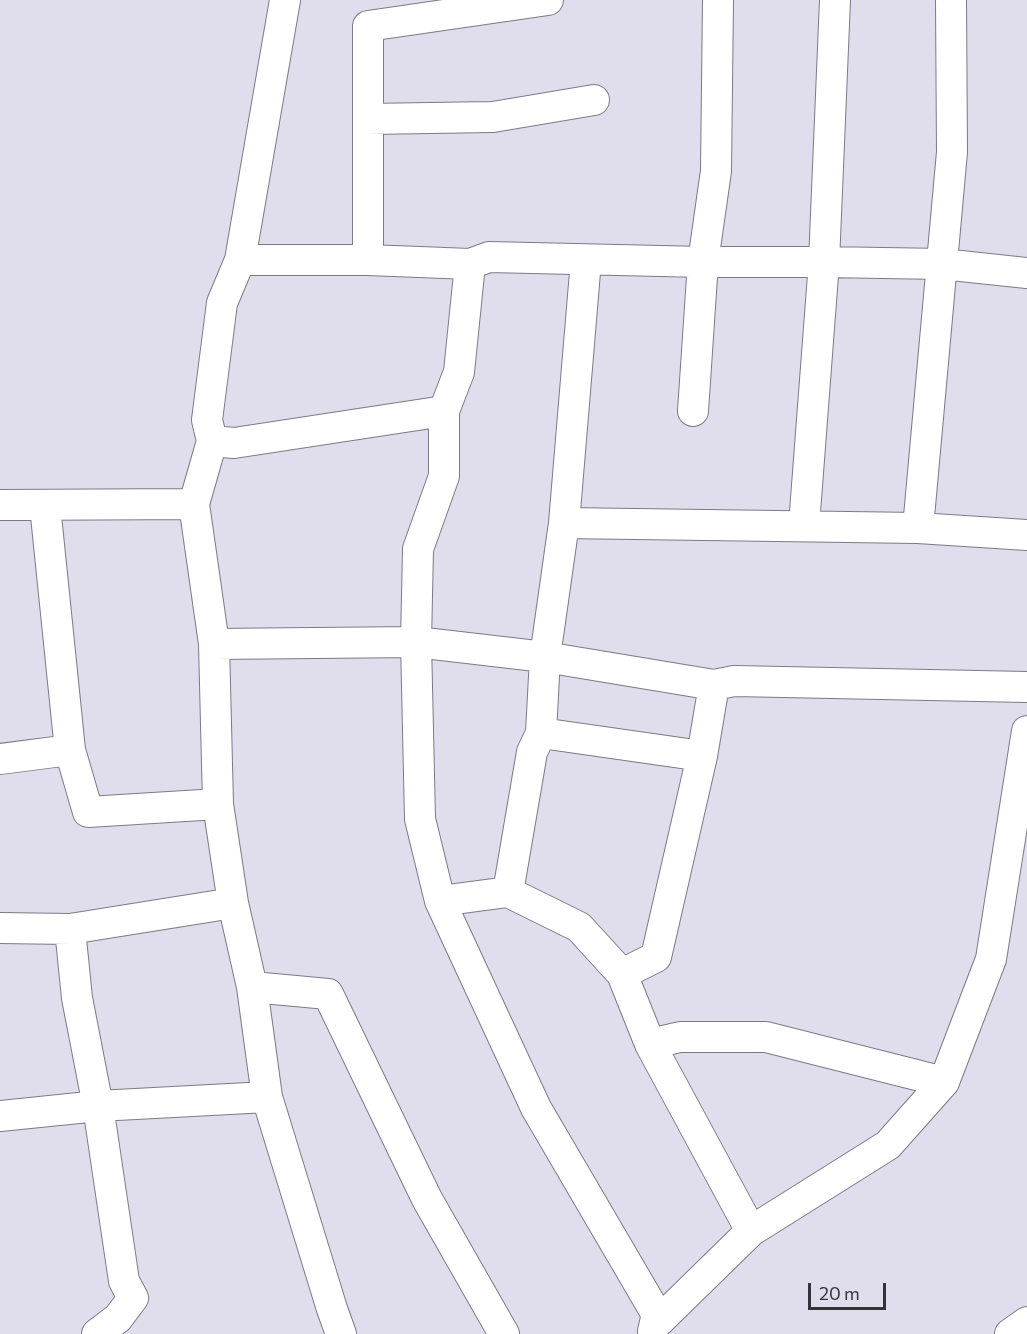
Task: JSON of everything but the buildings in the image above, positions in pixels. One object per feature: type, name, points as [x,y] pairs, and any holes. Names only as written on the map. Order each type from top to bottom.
[{"type":"street","points":[[285,0],[240,260],[222,303],[207,420],[212,441],[194,504],[214,644],[218,804],[233,903],[252,987],[267,1097],[341,1334]]},
{"type":"street","points":[[368,260],[368,26],[548,0]]},
{"type":"street","points":[[693,411],[703,262],[716,171],[718,0]]},
{"type":"street","points":[[804,525],[824,262],[835,0]]},
{"type":"street","points":[[918,528],[952,152],[951,0]]},
{"type":"street","points":[[368,119],[493,117],[594,100]]},
{"type":"street","points":[[240,260],[368,260],[470,264],[489,257],[703,262],[824,262],[942,264],[1027,273]]},
{"type":"street","points":[[508,892],[532,752],[541,733],[545,657],[564,523],[586,260]]},
{"type":"street","points":[[470,264],[459,372],[444,411],[444,476],[418,549],[416,642],[420,819],[440,901],[536,1108],[656,1327],[750,1232],[888,1145],[944,1082],[991,959],[1027,731]]},
{"type":"street","points":[[212,441],[234,443],[444,411]]},
{"type":"street","points":[[0,505],[194,504]]},
{"type":"street","points":[[45,506],[70,750],[88,813],[218,804]]},
{"type":"street","points":[[564,523],[804,525],[918,528],[1027,535]]},
{"type":"street","points":[[214,644],[416,642],[545,657],[714,685],[734,681],[1027,687]]},
{"type":"street","points":[[622,974],[656,957],[702,756],[714,685]]},
{"type":"street","points":[[541,733],[702,756]]},
{"type":"street","points":[[0,759],[70,750]]},
{"type":"street","points":[[440,901],[508,892],[579,927],[622,974],[650,1044],[750,1232]]},
{"type":"street","points":[[0,928],[70,929],[233,903]]},
{"type":"street","points":[[70,929],[77,998],[98,1106],[124,1281],[133,1298],[118,1318],[97,1334]]},
{"type":"street","points":[[252,987],[328,994],[427,1199],[504,1334]]},
{"type":"street","points":[[650,1044],[680,1037],[766,1037],[944,1082]]},
{"type":"street","points":[[0,1116],[98,1106],[267,1097]]},
{"type":"street","points":[[1010,1334],[1027,1322]]}]
